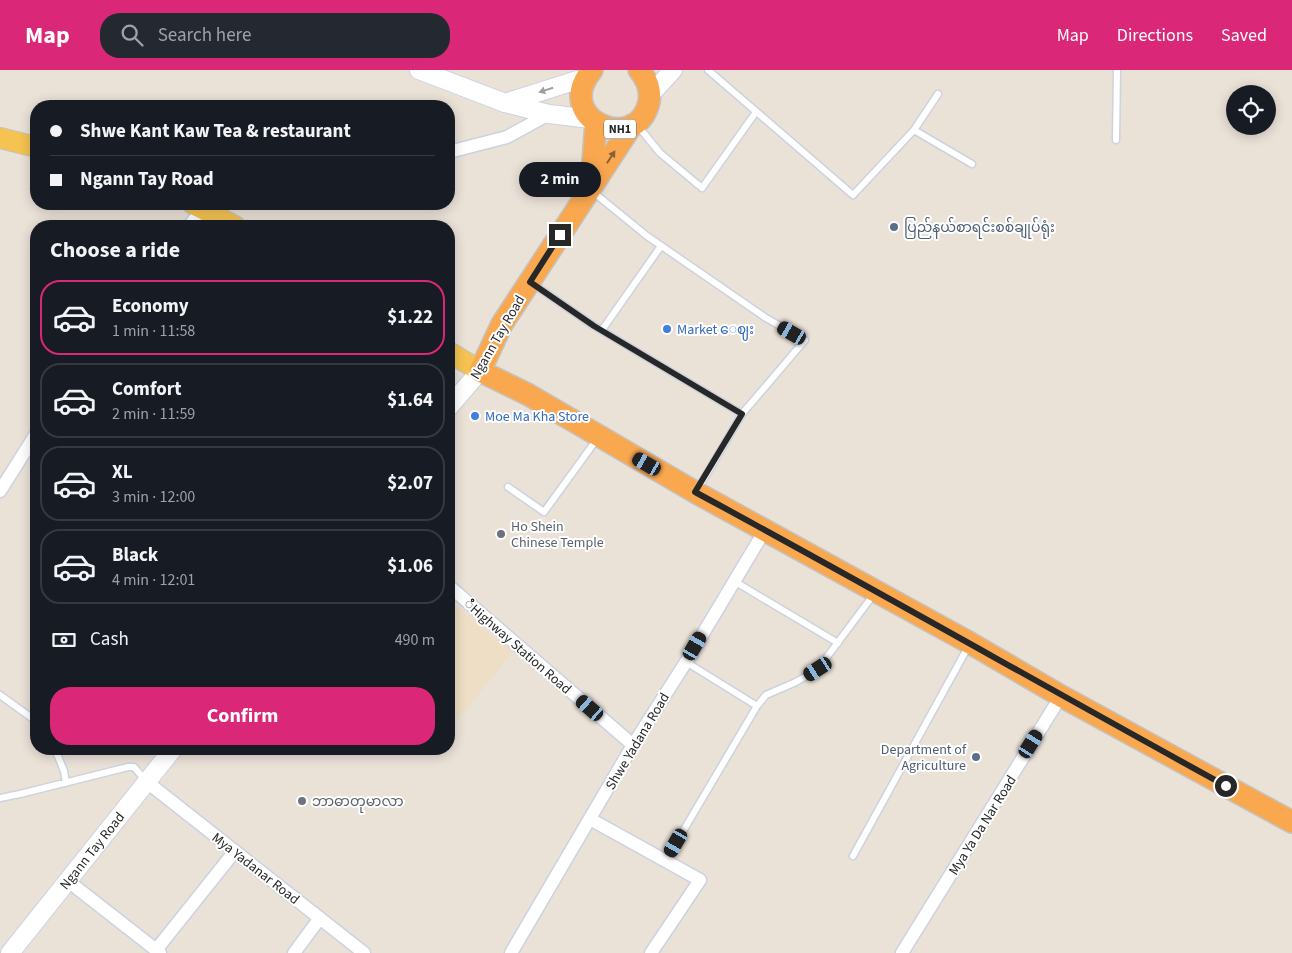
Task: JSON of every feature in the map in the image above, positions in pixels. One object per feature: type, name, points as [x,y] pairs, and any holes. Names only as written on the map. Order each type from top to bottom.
[{"type":"highway","points":[[639,70],[645,78],[650,95]]},
{"type":"highway","name":"NH1","points":[[589,73],[581,91],[583,106],[594,121],[607,128],[620,129],[634,124],[646,111],[650,95]]},
{"type":"highway","name":"Ngann Tay Road","points":[[590,189],[594,121]]},
{"type":"highway","name":"Ngann Tay Road","points":[[480,371],[502,324],[634,124]]},
{"type":"highway","points":[[480,371],[529,395],[695,492],[1292,822]]},
{"type":"main road","points":[[419,70],[505,103],[548,114],[594,121]]},
{"type":"main road","points":[[650,95],[673,70]]},
{"type":"main road","points":[[505,103],[589,73]]},
{"type":"main road","points":[[0,138],[30,146]]},
{"type":"main road","points":[[211,210],[226,220]]},
{"type":"main road","points":[[455,356],[480,371]]},
{"type":"main road","name":"Ngann Tay Road","points":[[455,400],[480,371]]},
{"type":"main road","name":"Ngann Tay Road","points":[[10,953],[168,755]]},
{"type":"street","points":[[455,150],[507,137],[548,114]]},
{"type":"street","points":[[194,220],[202,210]]},
{"type":"street","points":[[0,491],[30,444]]},
{"type":"street","name":"Shwe Yadana Road","points":[[511,953],[633,745],[686,662],[733,580],[765,530]]},
{"type":"street","name":"ံံံံHighway Station Road","points":[[455,591],[633,745]]},
{"type":"street","name":"Mya Ya Da Nar Road","points":[[902,953],[1061,696]]},
{"type":"street","name":"Mya Yadanar Road","points":[[147,782],[364,953]]},
{"type":"street","points":[[590,818],[700,880],[651,953]]},
{"type":"street","points":[[68,881],[158,952],[235,851]]},
{"type":"street","points":[[294,953],[320,918]]},
{"type":"lane","points":[[708,70],[852,195],[914,130],[938,94]]},
{"type":"lane","points":[[1116,140],[1117,70]]},
{"type":"lane","points":[[634,124],[660,153],[702,188],[756,112]]},
{"type":"lane","points":[[914,130],[972,164]]},
{"type":"lane","points":[[590,189],[661,246],[766,318],[805,340],[742,414],[695,492]]},
{"type":"lane","points":[[602,330],[661,246]]},
{"type":"lane","points":[[530,282],[602,330],[742,414]]},
{"type":"lane","points":[[508,487],[544,512],[599,436]]},
{"type":"lane","points":[[733,580],[838,643]]},
{"type":"lane","points":[[666,860],[757,706],[766,695],[796,682],[818,669],[877,591]]},
{"type":"lane","points":[[854,856],[970,643]]},
{"type":"lane","points":[[686,662],[757,706]]},
{"type":"lane","points":[[0,695],[30,717]]},
{"type":"lane","points":[[57,755],[64,771],[66,783]]},
{"type":"lane","points":[[0,798],[128,767],[134,767],[147,782]]},
{"type":"shaded area","points":[[455,605],[513,652],[455,723]]},
{"type":"place","name":"ပြည်နယ်စာရင်းစစ်ချုပ်ရုံး","points":[[894,227]]},
{"type":"place","name":"Market ေဈး","points":[[667,329]]},
{"type":"place","name":"Moe Ma Kha Store","points":[[475,416]]},
{"type":"place","name":"Ho Shein Chinese Temple","points":[[501,534]]},
{"type":"place","name":"Department of Agriculture","points":[[976,757]]},
{"type":"place","name":"ဘာဓာတုမာလာ","points":[[302,801]]},
{"type":"route","points":[[560,235],[530,282],[594,326],[742,414],[695,492],[840,573],[877,591],[1061,696],[1226,786]]}]
